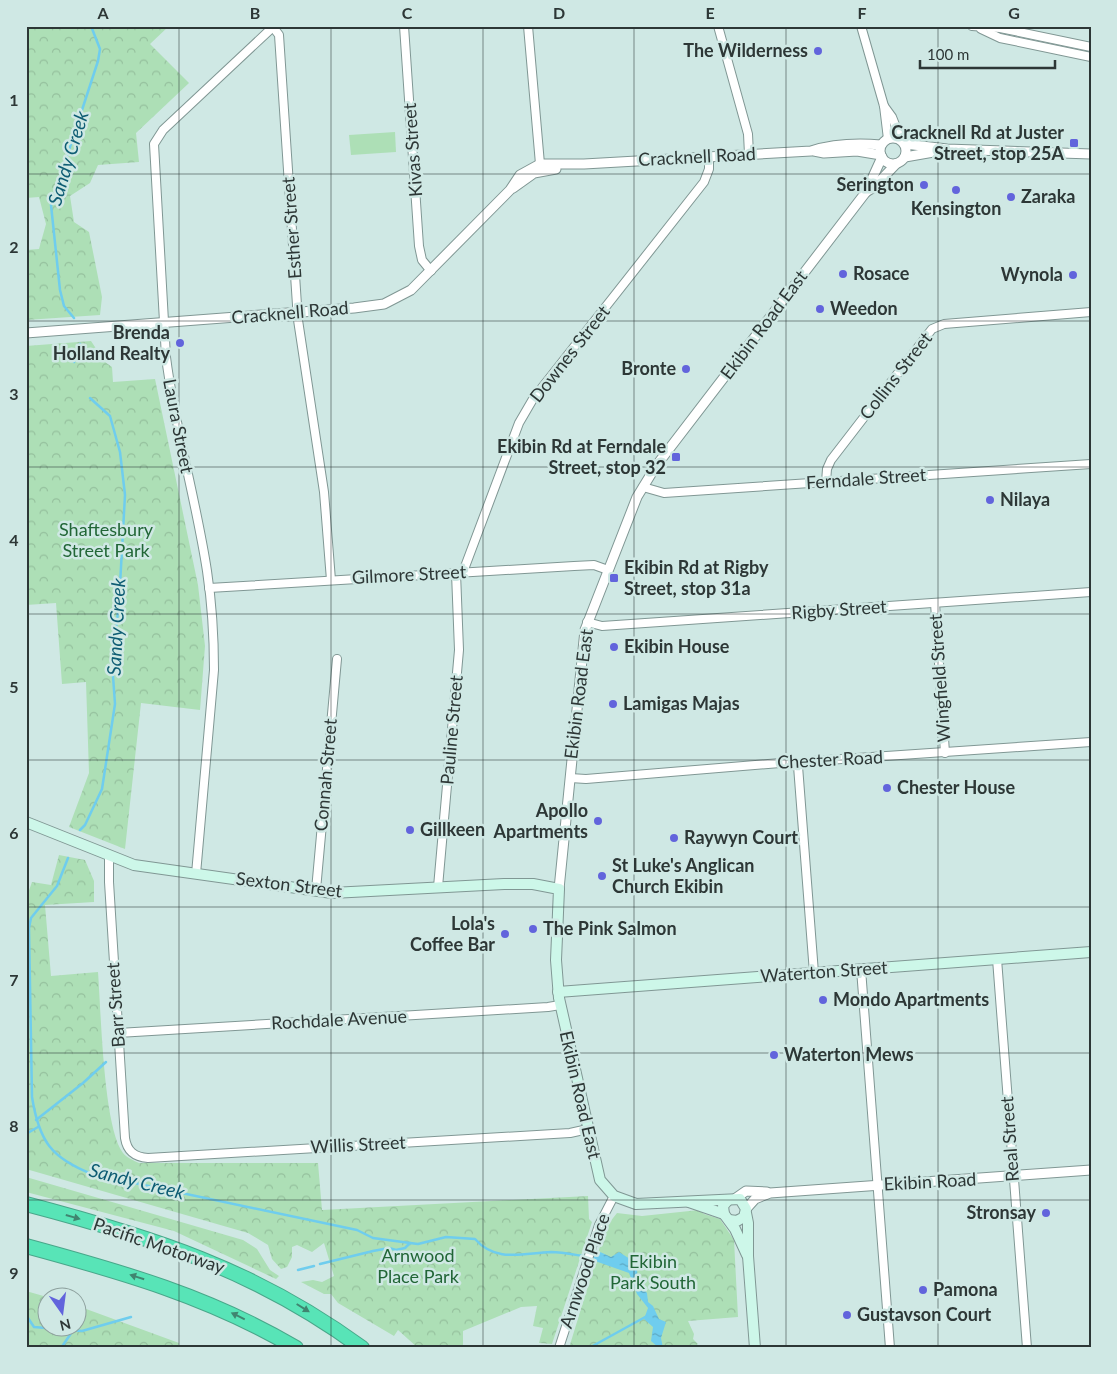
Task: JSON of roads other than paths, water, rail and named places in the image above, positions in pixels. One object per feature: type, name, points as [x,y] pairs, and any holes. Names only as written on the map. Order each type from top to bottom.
[{"type":"highway","name":"Pacific Motorway","points":[[26,1204],[158,1242],[213,1262],[292,1302],[362,1348]]},
{"type":"highway","name":"Pacific Motorway","points":[[26,1246],[183,1292],[248,1321],[296,1348]]},
{"type":"main road","name":"Sexton Street","points":[[26,822],[109,857],[134,865],[338,893],[524,884],[559,889]]},
{"type":"main road","name":"Ekibin Road East","points":[[559,889],[556,960],[560,1005],[599,1176],[614,1196]]},
{"type":"main road","name":"Waterton Street","points":[[558,992],[1091,952]]},
{"type":"main road","points":[[614,1196],[636,1204],[732,1199],[744,1202],[748,1223],[748,1256],[754,1348]]},
{"type":"main road","points":[[732,1199],[723,1206],[726,1217],[738,1232],[748,1256]]},
{"type":"main road","points":[[687,1202],[737,1222],[746,1211]]},
{"type":"street","name":"Esther Street","points":[[274,26],[279,35],[298,313],[324,492],[331,580]]},
{"type":"street","name":"Laura Street","points":[[196,874],[214,670],[210,588],[170,392],[163,323],[155,141],[163,130],[274,26]]},
{"type":"street","name":"Kivas Street","points":[[404,26],[419,246],[422,260],[431,271]]},
{"type":"street","points":[[528,26],[540,164]]},
{"type":"street","points":[[718,26],[748,134],[749,154]]},
{"type":"street","points":[[861,26],[884,106],[883,149],[888,163],[896,164]]},
{"type":"street","points":[[975,27],[1000,28],[1091,48]]},
{"type":"street","points":[[975,27],[1000,38],[1091,57]]},
{"type":"street","points":[[884,106],[892,117],[903,142],[905,157],[947,149]]},
{"type":"street","name":"Cracknell Road","points":[[26,334],[298,313],[384,304],[406,293],[431,271],[510,190],[520,175],[540,164],[584,164],[811,151],[824,153],[857,152],[883,149],[903,142]]},
{"type":"street","points":[[903,142],[947,149],[1091,154]]},
{"type":"street","name":"Ekibin Road East","points":[[559,889],[582,651],[587,622],[643,487],[656,466],[866,192],[883,149]]},
{"type":"street","name":"Downes Street","points":[[459,572],[519,423],[533,399],[704,182],[709,169],[709,157]]},
{"type":"street","name":"Ekibin Road East","points":[[866,192],[874,187],[905,157]]},
{"type":"street","name":"Cracknell Road","points":[[510,190],[539,171],[584,164]]},
{"type":"street","name":"Collins Street","points":[[826,482],[827,469],[831,460],[932,330],[944,324],[1091,312]]},
{"type":"street","name":"Ferndale Street","points":[[643,487],[660,494],[1091,464]]},
{"type":"street","name":"Gilmore Street","points":[[210,588],[594,565],[608,570]]},
{"type":"street","name":"Pauline Street","points":[[438,887],[459,650],[459,572]]},
{"type":"street","name":"Rigby Street","points":[[587,622],[602,626],[1091,592]]},
{"type":"street","name":"Wingfield Street","points":[[934,603],[945,753]]},
{"type":"street","name":"Connah Street","points":[[316,890],[337,659]]},
{"type":"street","name":"Chester Road","points":[[570,778],[586,779],[780,763],[798,766],[813,761],[1091,742]]},
{"type":"street","points":[[798,766],[814,973]]},
{"type":"street","name":"Barr Street","points":[[109,857],[108,875],[125,1138],[130,1152]]},
{"type":"street","name":"Real Street","points":[[997,959],[1027,1348]]},
{"type":"street","points":[[861,969],[890,1348]]},
{"type":"street","name":"Rochdale Avenue","points":[[118,1033],[560,1005]]},
{"type":"street","name":"Willis Street","points":[[130,1152],[137,1156],[148,1158],[570,1133],[588,1129]]},
{"type":"street","name":"Ekibin Road","points":[[746,1211],[755,1199],[770,1193],[1091,1170]]},
{"type":"street","name":"Ekibin Road","points":[[732,1199],[746,1192],[762,1190],[770,1193]]},
{"type":"street","name":"Arnwood Place","points":[[558,1348],[599,1224],[614,1196]]},
{"type":"water","points":[[598,1251],[611,1257],[619,1252],[630,1259],[637,1269],[638,1282],[647,1293],[648,1302],[653,1306],[659,1319],[666,1322],[661,1338],[663,1348],[659,1348],[651,1341],[653,1327],[644,1319],[648,1308],[637,1294],[629,1273],[595,1261]]},
{"type":"waterway","name":"Sandy Creek","points":[[74,318],[64,306],[60,290],[51,205],[98,61],[100,49],[91,26]]},
{"type":"waterway","name":"Sandy Creek","points":[[74,362],[80,344]]},
{"type":"waterway","name":"Sandy Creek","points":[[80,830],[85,825],[102,789],[115,704],[112,662],[119,603],[125,495],[120,452],[110,416],[90,398]]},
{"type":"waterway","name":"Sandy Creek","points":[[68,858],[57,886],[31,918],[29,928],[32,1097],[39,1125],[49,1146],[66,1161],[92,1174],[357,1230],[373,1238],[410,1243]]},
{"type":"waterway","points":[[36,1120],[106,1062]]},
{"type":"waterway","points":[[26,1134],[38,1127]]},
{"type":"waterway","points":[[320,1264],[389,1248],[396,1250],[405,1248],[410,1243],[418,1244],[446,1237],[475,1239],[483,1246],[501,1254],[520,1255],[557,1252],[598,1258]]},
{"type":"waterway","points":[[298,1270],[314,1266]]},
{"type":"waterway","points":[[26,1315],[34,1327],[82,1331],[131,1317]]},
{"type":"waterway","points":[[589,1348],[647,1316]]},
{"type":"waterway","points":[[61,1348],[69,1336]]},
{"type":"place","name":"The Wilderness","points":[[818,51]]},
{"type":"place","name":"Cracknell Rd at Juster Street, stop 25A","points":[[1074,143]]},
{"type":"place","name":"Serington","points":[[924,185]]},
{"type":"place","name":"Kensington","points":[[956,190]]},
{"type":"place","name":"Zaraka","points":[[1011,197]]},
{"type":"place","name":"Rosace","points":[[843,274]]},
{"type":"place","name":"Wynola","points":[[1073,275]]},
{"type":"place","name":"Weedon","points":[[820,309]]},
{"type":"place","name":"Brenda Holland Realty","points":[[180,343]]},
{"type":"place","name":"Bronte","points":[[686,369]]},
{"type":"place","name":"Ekibin Rd at Ferndale Street, stop 32","points":[[676,457]]},
{"type":"place","name":"Nilaya","points":[[990,500]]},
{"type":"place","name":"Ekibin Rd at Rigby Street, stop 31a","points":[[614,578]]},
{"type":"place","name":"Ekibin House","points":[[614,647]]},
{"type":"place","name":"Lamigas Majas","points":[[613,704]]},
{"type":"place","name":"Chester House","points":[[887,788]]},
{"type":"place","name":"Apollo Apartments","points":[[598,821]]},
{"type":"place","name":"Gillkeen","points":[[410,830]]},
{"type":"place","name":"Raywyn Court","points":[[674,838]]},
{"type":"place","name":"St Luke's Anglican Church Ekibin","points":[[602,876]]},
{"type":"place","name":"The Pink Salmon","points":[[533,929]]},
{"type":"place","name":"Lola's Coffee Bar","points":[[505,934]]},
{"type":"place","name":"Mondo Apartments","points":[[823,1000]]},
{"type":"place","name":"Waterton Mews","points":[[774,1055]]},
{"type":"place","name":"Stronsay","points":[[1046,1213]]},
{"type":"place","name":"Pamona","points":[[923,1290]]},
{"type":"place","name":"Gustavson Court","points":[[847,1315]]},
{"type":"park label","name":"Shaftesbury Street Park","points":[[106,540]]},
{"type":"park label","name":"Arnwood Place Park","points":[[418,1266]]},
{"type":"park label","name":"Ekibin Park South","points":[[653,1272]]}]
